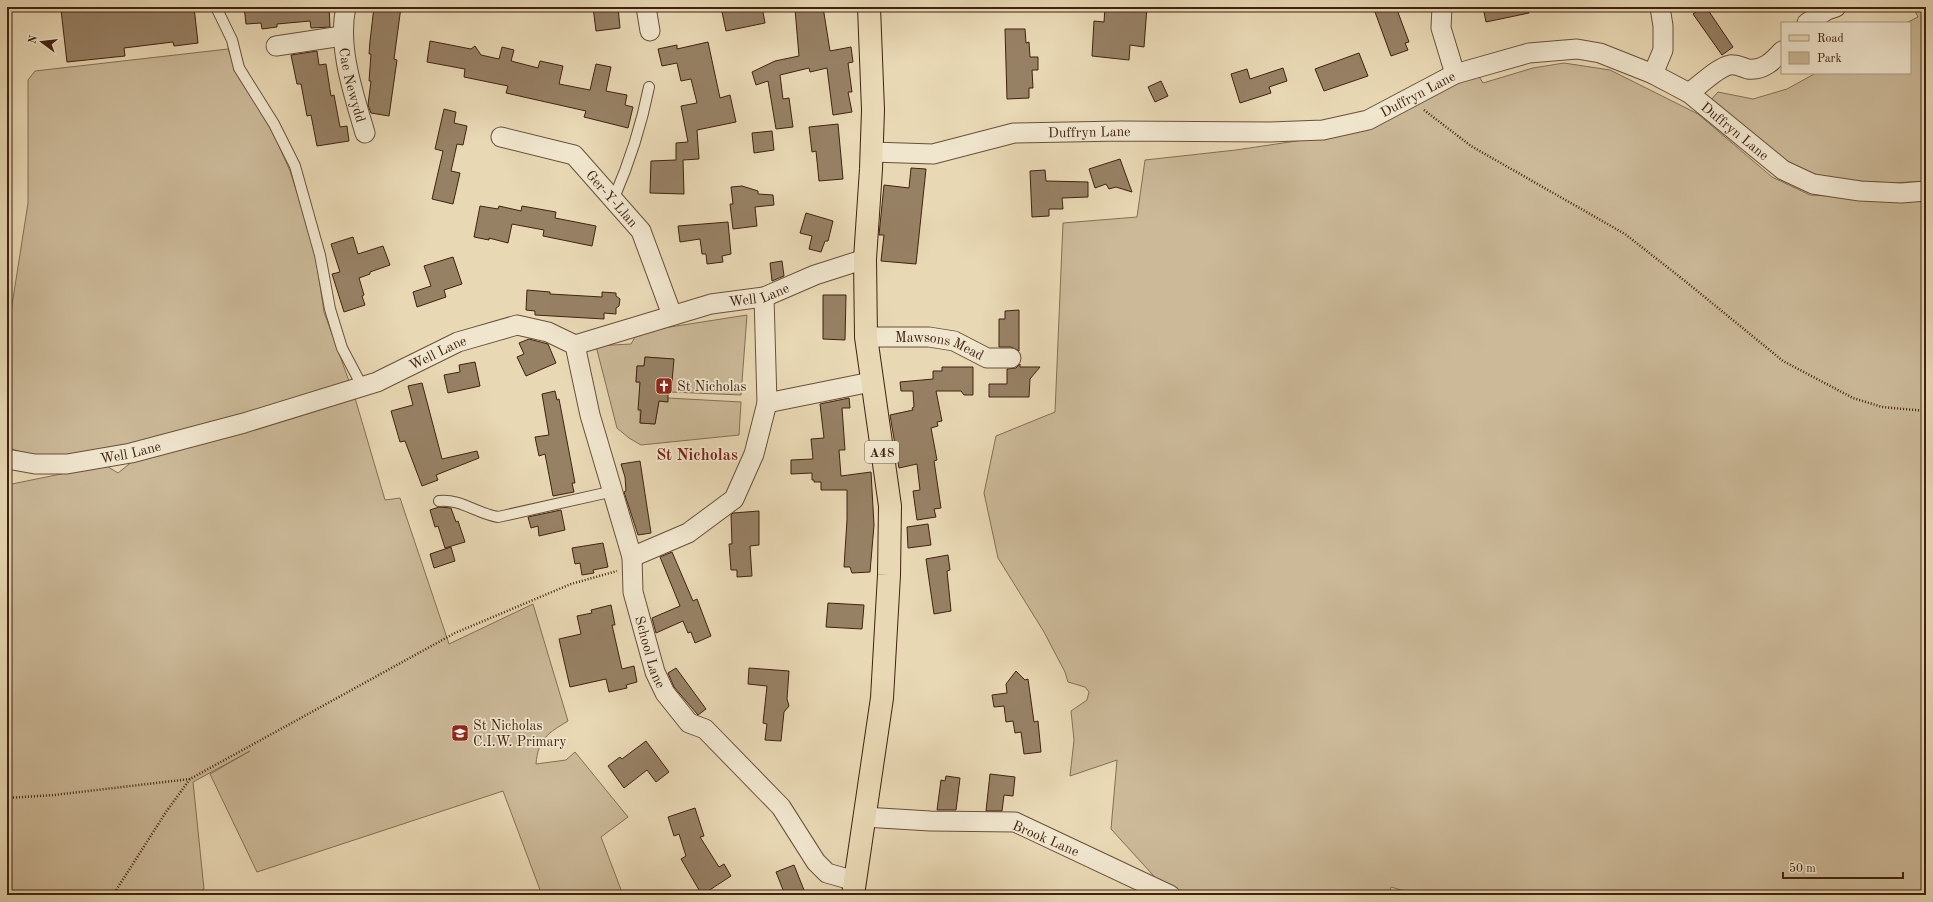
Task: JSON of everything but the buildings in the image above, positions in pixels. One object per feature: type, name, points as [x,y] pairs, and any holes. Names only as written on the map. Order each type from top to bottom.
[{"type":"main road","name":"A48","points":[[854,888],[882,698],[889,575],[890,506],[871,382],[866,337],[865,259],[872,152],[870,7]]},
{"type":"street","name":"Cae Newydd","points":[[346,7],[342,36],[357,106],[365,133]]},
{"type":"street","points":[[646,7],[650,31]]},
{"type":"street","points":[[1442,7],[1441,28],[1455,74]]},
{"type":"street","points":[[1653,74],[1663,50],[1663,26],[1660,7]]},
{"type":"street","points":[[1809,22],[1827,10],[1836,7]]},
{"type":"street","name":"Cae Newydd","points":[[276,46],[342,36]]},
{"type":"street","name":"Duffryn Lane","points":[[872,152],[932,154],[1014,133],[1121,131],[1269,132],[1323,130],[1368,120],[1408,97],[1455,74],[1529,53],[1577,49],[1600,53],[1653,74],[1689,93],[1783,170],[1813,184],[1860,191],[1902,193],[1926,191]]},
{"type":"street","points":[[1689,93],[1715,73],[1729,65],[1739,65],[1748,69],[1761,68],[1771,64],[1781,52]]},
{"type":"street","name":"Ger-Y-Llan","points":[[501,137],[574,155],[614,198],[641,231],[672,315]]},
{"type":"street","name":"Well Lane","points":[[7,459],[35,464],[67,464],[131,453],[244,423],[377,382],[458,342],[517,325],[548,332],[575,344],[711,304],[764,297],[815,276],[865,259]]},
{"type":"street","points":[[632,562],[688,533],[734,499],[754,454],[767,403],[764,297]]},
{"type":"street","name":"Mawsons Mead","points":[[866,337],[929,337],[954,341],[987,358],[1011,358]]},
{"type":"street","name":"School Lane","points":[[575,344],[590,415],[614,491],[632,562],[633,592],[640,624],[655,672],[665,693],[689,723],[705,729],[781,807],[816,862],[827,873],[854,888]]},
{"type":"street","points":[[767,403],[871,382]]},
{"type":"street","name":"Brook Lane","points":[[864,817],[930,821],[1015,822],[1170,895]]},
{"type":"lane","points":[[216,7],[232,40],[240,68],[274,124],[295,166],[320,255],[330,309],[342,348],[362,386]]},
{"type":"lane","points":[[614,198],[631,158],[643,119],[650,87]]},
{"type":"lane","points":[[439,501],[447,500],[487,516],[498,517],[614,491]]},
{"type":"path","points":[[1408,97],[1471,146],[1625,234],[1685,280],[1783,361],[1854,398],[1882,407],[1926,411]]},
{"type":"path","points":[[7,798],[54,795],[190,779],[455,633],[571,584],[632,562]]},
{"type":"path","points":[[113,895],[166,812],[190,779]]},
{"type":"green space","points":[[1913,7],[1926,7],[1926,181],[1893,183],[1839,180],[1813,176],[1784,161],[1772,149],[1709,102],[1718,92],[1753,99],[1787,89],[1814,74],[1911,74],[1911,22],[1908,22],[1918,17]]},
{"type":"green space","points":[[228,49],[238,75],[272,130],[290,171],[314,245],[324,312],[349,381],[237,418],[91,457],[51,461],[12,449],[7,446],[7,337],[28,203],[28,80],[35,71]]},
{"type":"green space","points":[[1564,63],[1610,70],[1698,114],[1772,177],[1810,195],[1909,200],[1926,197],[1926,895],[1418,895],[1391,887],[1389,895],[1182,895],[1162,885],[1111,829],[1117,760],[1070,776],[1074,740],[1071,711],[1087,700],[1089,692],[1085,687],[1068,682],[1065,672],[1044,632],[998,558],[984,493],[996,436],[1055,412],[1063,223],[1137,217],[1145,160],[1236,150],[1330,136],[1477,73],[1483,83],[1533,68]]},
{"type":"green space","points":[[747,315],[741,395],[671,392],[673,359],[645,357],[644,366],[637,366],[636,382],[640,382],[640,423],[655,424],[659,401],[667,402],[668,398],[741,402],[739,435],[641,445],[629,438],[617,428],[596,346],[631,344],[638,332]]},
{"type":"green space","points":[[355,398],[385,500],[400,498],[449,644],[533,604],[568,721],[555,729],[545,738],[539,748],[536,764],[566,760],[575,752],[628,817],[601,837],[623,895],[542,895],[503,791],[257,872],[210,774],[250,751],[193,782],[204,889],[193,895],[7,895],[7,485],[105,465],[118,473],[133,461],[290,419]]},
{"type":"place","name":"St Nicholas","points":[[664,386]]},
{"type":"place","name":"St Nicholas C.I.W. Primary","points":[[460,733]]},
{"type":"district","name":"St Nicholas","points":[[697,454]]}]
